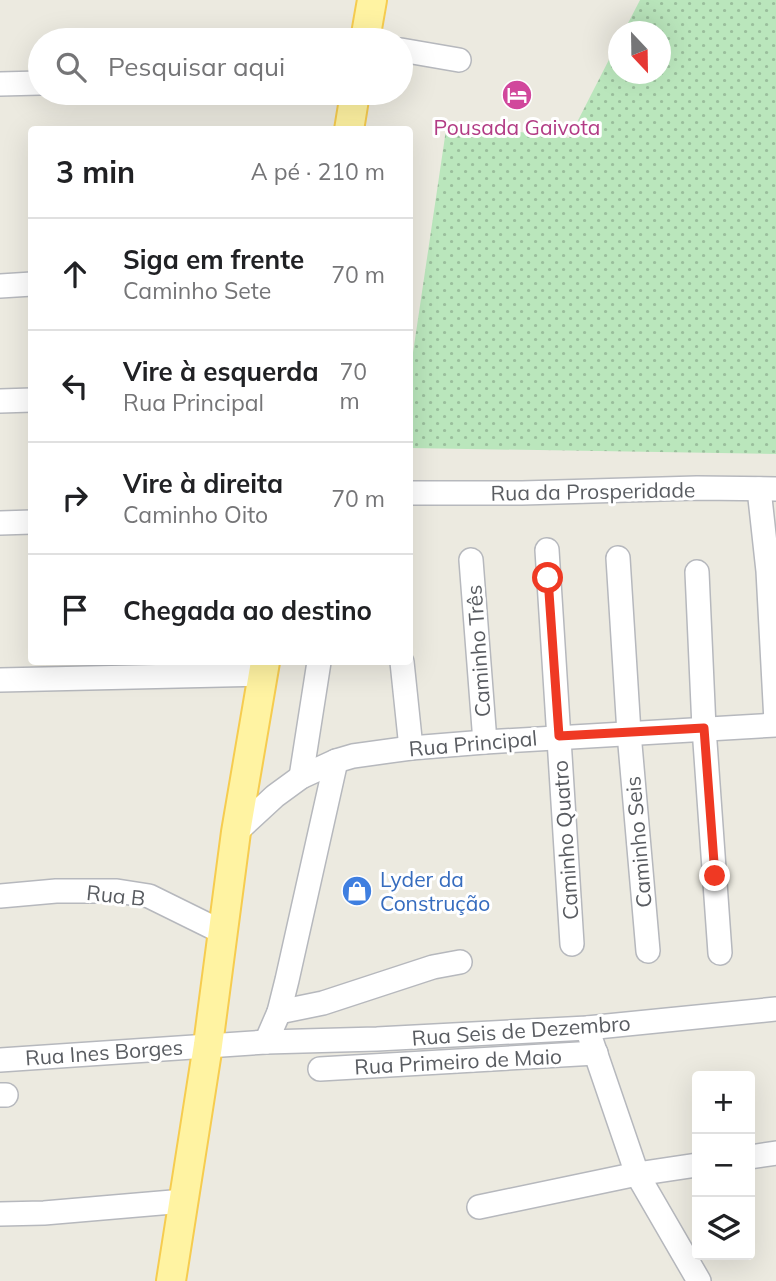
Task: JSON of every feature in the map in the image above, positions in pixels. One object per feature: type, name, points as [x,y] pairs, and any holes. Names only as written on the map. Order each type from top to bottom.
[{"type":"main road","points":[[367,28],[372,0]]},
{"type":"main road","points":[[350,126],[353,105]]},
{"type":"main road","points":[[172,1281],[224,933],[236,832],[264,668]]},
{"type":"street","points":[[413,52],[459,60]]},
{"type":"street","points":[[0,84],[28,83]]},
{"type":"street","points":[[0,286],[28,284]]},
{"type":"street","points":[[0,401],[28,400]]},
{"type":"street","points":[[768,489],[768,571],[776,723]]},
{"type":"street","name":"Rua da Prosperidade","points":[[413,494],[768,489]]},
{"type":"street","points":[[0,523],[28,522]]},
{"type":"street","name":"Caminho Quatro","points":[[547,550],[572,944]]},
{"type":"street","name":"Caminho Seis","points":[[618,558],[629,733],[648,951]]},
{"type":"street","name":"Caminho Três","points":[[471,560],[485,742]]},
{"type":"street","points":[[697,572],[704,728],[720,953]]},
{"type":"street","points":[[301,777],[319,665]]},
{"type":"street","points":[[402,665],[411,748]]},
{"type":"street","points":[[0,680],[264,668]]},
{"type":"street","name":"Rua Principal","points":[[236,832],[275,796],[301,777],[354,756],[411,748],[559,736],[776,723]]},
{"type":"street","points":[[266,1042],[279,1012],[336,761]]},
{"type":"street","name":"Rua B","points":[[0,896],[56,891],[117,891],[149,897],[224,933]]},
{"type":"street","points":[[279,1012],[323,1003],[433,967],[460,962]]},
{"type":"street","name":"Rua Seis de Dezembro","points":[[208,1045],[587,1028],[776,1009]]},
{"type":"street","points":[[587,1028],[637,1174],[699,1281]]},
{"type":"street","name":"Rua Ines Borges","points":[[0,1060],[208,1045]]},
{"type":"street","name":"Rua Primeiro de Maio","points":[[320,1069],[596,1053]]},
{"type":"street","points":[[755,1156],[776,1153]]},
{"type":"street","points":[[479,1207],[637,1174],[692,1166]]},
{"type":"street","points":[[0,1214],[44,1213],[184,1201]]},
{"type":"green space","points":[[640,0],[776,0],[776,454],[413,448],[413,353],[447,123],[569,138],[608,62],[608,84],[671,84],[671,21],[629,21]]},
{"type":"place","name":"Pousada Gaivota","points":[[517,95]]},
{"type":"place","name":"Lyder da Construção","points":[[357,891]]},
{"type":"route","points":[[548,578],[559,736],[704,728],[715,876]]}]
